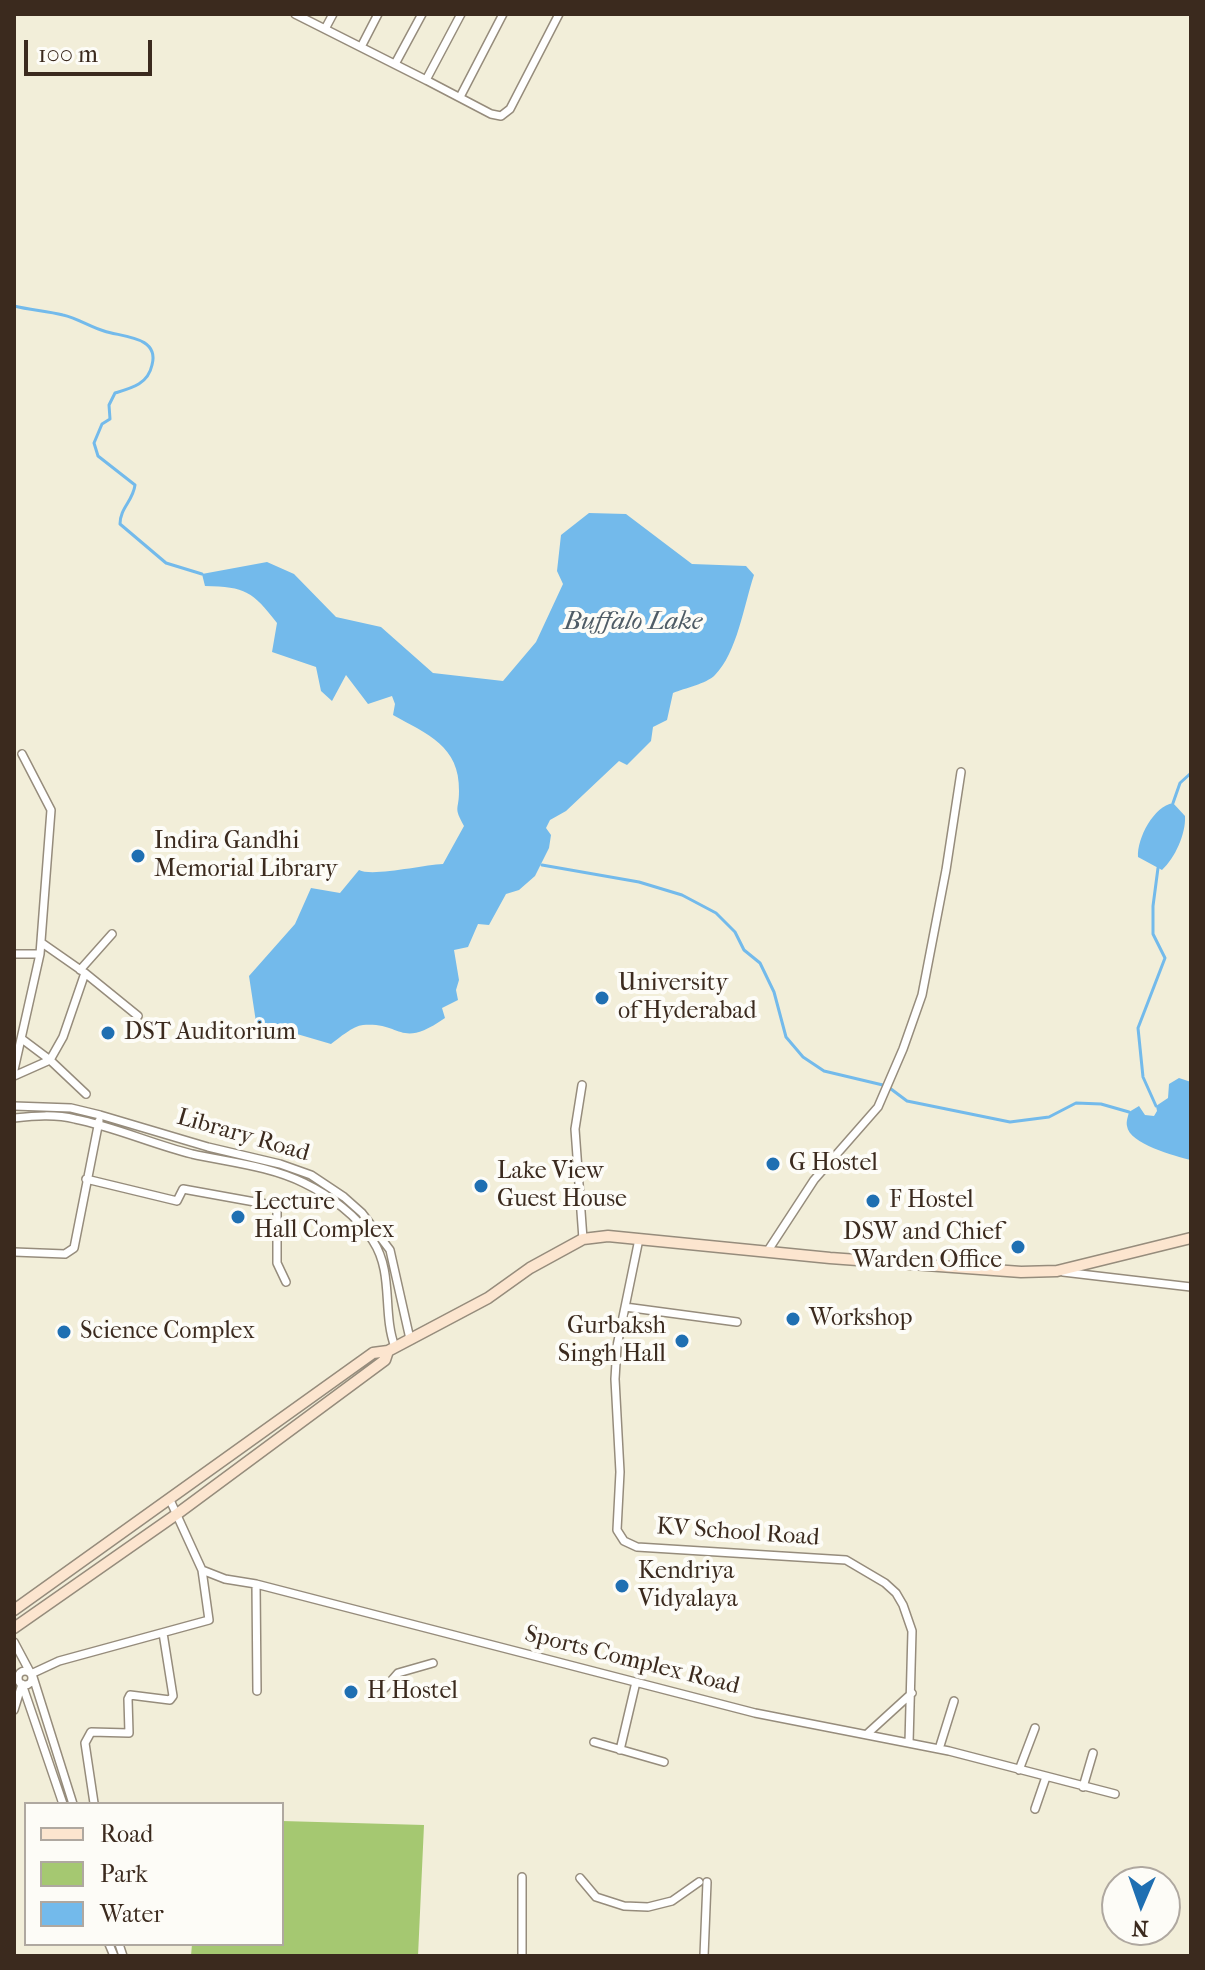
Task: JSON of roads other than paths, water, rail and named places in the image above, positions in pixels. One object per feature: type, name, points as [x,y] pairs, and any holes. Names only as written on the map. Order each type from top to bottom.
[{"type":"street","points":[[295,14],[491,114],[501,116],[510,109],[559,14]]},
{"type":"street","points":[[325,29],[333,14]]},
{"type":"street","points":[[361,47],[378,14]]},
{"type":"street","points":[[395,64],[422,14]]},
{"type":"street","points":[[426,80],[461,14]]},
{"type":"street","points":[[460,97],[503,14]]},
{"type":"street","points":[[14,1073],[42,943],[51,810],[22,754]]},
{"type":"street","points":[[767,1252],[814,1180],[878,1107],[903,1049],[922,995],[961,772]]},
{"type":"street","points":[[14,1073],[50,1060],[63,1037],[83,971],[112,934]]},
{"type":"street","points":[[42,943],[83,971],[138,1016]]},
{"type":"street","points":[[14,954],[40,954]]},
{"type":"street","points":[[22,1039],[86,1094]]},
{"type":"street","points":[[582,1085],[575,1129],[583,1239]]},
{"type":"street","name":"Library Road","points":[[14,1106],[71,1108],[311,1175],[344,1197],[379,1233],[390,1250],[410,1339]]},
{"type":"street","points":[[14,1252],[65,1254],[74,1248],[100,1115]]},
{"type":"street","points":[[14,1118],[60,1117],[98,1125],[190,1153],[281,1174],[320,1192],[363,1227],[379,1252],[385,1272],[392,1349],[385,1360],[177,1514],[14,1628]]},
{"type":"street","points":[[86,1179],[177,1201],[183,1189],[277,1206],[277,1263],[286,1282]]},
{"type":"street","points":[[14,1610],[373,1353],[392,1349],[488,1298],[530,1268],[583,1239],[608,1236],[935,1267],[1057,1271],[1191,1287]]},
{"type":"street","points":[[1057,1271],[1191,1238]]},
{"type":"street","name":"KV School Road","points":[[639,1239],[617,1346],[615,1379],[620,1461],[617,1530],[624,1541],[637,1547],[834,1559],[855,1563],[896,1593],[909,1619],[913,1645],[909,1743]]},
{"type":"street","points":[[625,1307],[737,1322]]},
{"type":"street","points":[[31,1675],[59,1661],[209,1620],[202,1570],[170,1500]]},
{"type":"street","name":"Sports Complex Road","points":[[202,1570],[225,1579],[256,1584],[755,1713],[939,1749],[1115,1794]]},
{"type":"street","points":[[256,1584],[257,1691]]},
{"type":"street","points":[[94,1802],[85,1743],[88,1736],[91,1732],[129,1733],[130,1695],[170,1700],[173,1696],[163,1633]]},
{"type":"street","points":[[14,1642],[31,1675],[72,1802]]},
{"type":"street","points":[[385,1688],[398,1673],[433,1663]]},
{"type":"street","points":[[14,1668],[62,1802]]},
{"type":"street","points":[[20,1681],[29,1684],[31,1675]]},
{"type":"street","points":[[14,1710],[20,1681]]},
{"type":"street","points":[[620,1750],[636,1682]]},
{"type":"street","points":[[867,1734],[912,1693]]},
{"type":"street","points":[[939,1749],[954,1701]]},
{"type":"street","points":[[1019,1770],[1035,1728]]},
{"type":"street","points":[[594,1742],[664,1762]]},
{"type":"street","points":[[1083,1787],[1093,1753]]},
{"type":"street","points":[[1035,1809],[1046,1777]]},
{"type":"street","points":[[522,1877],[522,1956]]},
{"type":"street","points":[[580,1878],[596,1897],[624,1906],[648,1907],[672,1901],[703,1882],[704,1956]]},
{"type":"water","name":"Buffalo Lake","points":[[589,513],[626,514],[692,564],[746,566],[754,575],[734,642],[723,666],[706,681],[673,693],[667,720],[653,727],[651,741],[627,765],[619,761],[566,811],[550,820],[546,828],[551,835],[549,848],[535,876],[519,890],[506,894],[489,925],[478,924],[468,947],[454,950],[459,980],[456,990],[458,1000],[442,1008],[445,1018],[418,1032],[409,1033],[363,1025],[331,1044],[256,1022],[249,976],[295,924],[311,888],[340,893],[359,870],[386,871],[443,864],[464,826],[458,811],[458,776],[448,752],[439,743],[393,715],[395,704],[392,696],[368,704],[346,675],[332,701],[321,691],[316,667],[272,652],[277,623],[254,597],[239,590],[205,586],[202,574],[267,562],[294,574],[336,617],[381,627],[433,673],[503,681],[536,642],[563,584],[557,571],[561,535]]},
{"type":"water","points":[[1173,803],[1185,816],[1184,830],[1175,852],[1162,870],[1138,857],[1138,849],[1153,816]]},
{"type":"water","points":[[1179,1078],[1191,1082],[1191,1160],[1144,1144],[1127,1126],[1129,1112],[1139,1106],[1145,1115],[1154,1116],[1156,1106],[1168,1098],[1169,1084]]},
{"type":"waterway","points":[[14,306],[68,316],[99,329],[137,339],[150,348],[152,365],[147,377],[133,387],[115,393],[109,405],[110,419],[102,424],[94,443],[98,456],[135,485],[120,524],[166,563],[202,574]]},
{"type":"waterway","points":[[1173,803],[1180,783],[1191,773]]},
{"type":"waterway","points":[[542,865],[639,882],[682,895],[716,913],[735,932],[744,950],[760,963],[774,992],[786,1037],[803,1057],[824,1071],[887,1086],[907,1101],[1010,1122],[1049,1117],[1076,1103],[1101,1104],[1129,1112]]},
{"type":"waterway","points":[[1156,1106],[1143,1077],[1138,1028],[1165,958],[1153,934],[1158,868]]},
{"type":"place","name":"Indira Gandhi Memorial Library","points":[[138,856]]},
{"type":"place","name":"University of Hyderabad","points":[[602,998]]},
{"type":"place","name":"DST Auditorium","points":[[108,1033]]},
{"type":"place","name":"G Hostel","points":[[773,1164]]},
{"type":"place","name":"Lake View Guest House","points":[[481,1186]]},
{"type":"place","name":"F Hostel","points":[[873,1201]]},
{"type":"place","name":"Lecture Hall Complex","points":[[238,1217]]},
{"type":"place","name":"DSW and Chief Warden Office","points":[[1018,1247]]},
{"type":"place","name":"Workshop","points":[[793,1319]]},
{"type":"place","name":"Science Complex","points":[[64,1332]]},
{"type":"place","name":"Gurbaksh Singh Hall","points":[[682,1341]]},
{"type":"place","name":"Kendriya Vidyalaya","points":[[622,1586]]},
{"type":"place","name":"H Hostel","points":[[351,1692]]}]
